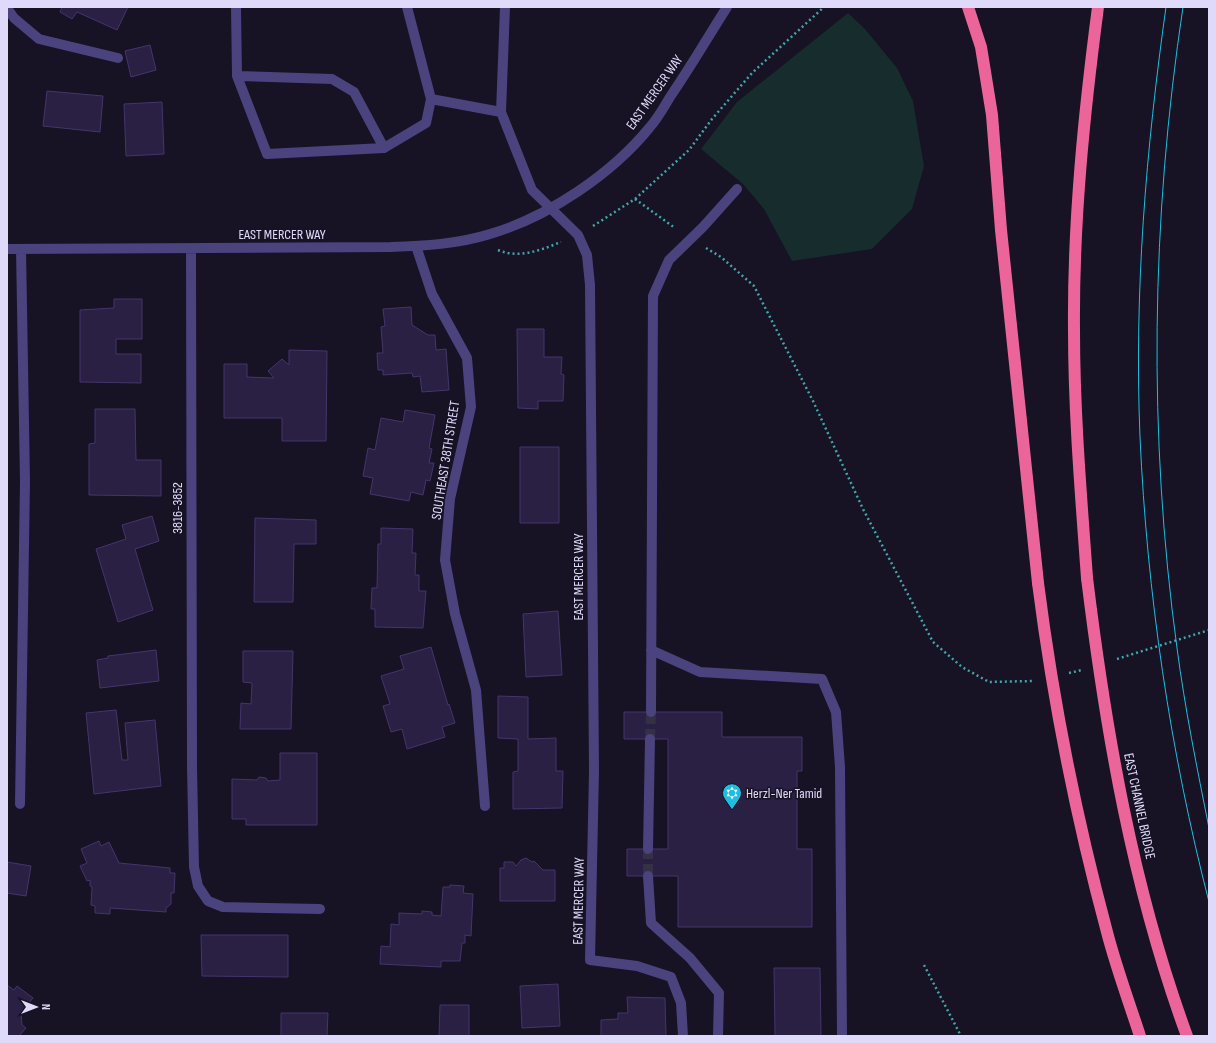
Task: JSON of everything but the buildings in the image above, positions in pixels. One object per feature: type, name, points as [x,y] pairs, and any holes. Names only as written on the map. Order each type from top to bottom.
[{"type":"highway","points":[[968,7],[981,47],[992,116],[1002,238],[1038,583],[1059,724],[1079,819],[1107,934],[1140,1036]]},
{"type":"highway","name":"EAST CHANNEL BRIDGE","points":[[1098,7],[1081,162],[1076,234],[1074,313],[1075,412],[1087,578],[1096,650],[1118,782],[1150,916],[1175,1004],[1187,1036]]},
{"type":"street","points":[[236,7],[237,76],[267,154],[384,148],[426,123],[431,99],[407,7]]},
{"type":"street","points":[[505,7],[501,112],[532,190],[550,208]]},
{"type":"street","name":"EAST MERCER WAY","points":[[7,249],[191,249],[416,246],[457,241],[490,234],[524,221],[550,208],[578,192],[600,176],[650,127],[688,71],[727,7]]},
{"type":"street","points":[[7,9],[14,18],[39,39],[118,58]]},
{"type":"street","points":[[237,76],[332,79],[354,92],[384,148]]},
{"type":"street","points":[[431,99],[501,112]]},
{"type":"street","points":[[651,712],[653,296],[669,260],[737,190]]},
{"type":"street","name":"EAST MERCER WAY","points":[[550,208],[578,235],[587,255],[590,285],[594,763],[590,960],[637,966],[671,977],[681,1003],[683,1036]]},
{"type":"street","name":"SOUTHEAST 38TH STREET","points":[[416,246],[432,294],[467,358],[470,407],[450,499],[445,560],[454,614],[476,690],[485,806]]},
{"type":"street","points":[[20,804],[25,481],[21,249]]},
{"type":"street","name":"3816-3852","points":[[191,249],[192,767],[194,867],[198,886],[208,900],[223,907],[320,909]]},
{"type":"street","points":[[651,650],[700,672],[822,679],[836,712],[840,766],[842,1036]]},
{"type":"street","points":[[648,849],[650,739]]},
{"type":"street","points":[[648,876],[651,923],[690,958],[719,993],[718,1036]]},
{"type":"path","points":[[494,245],[497,250],[506,254],[518,255],[540,250],[578,235],[635,199],[689,150],[712,119],[752,73],[824,7]]},
{"type":"path","points":[[635,199],[691,239],[721,257],[754,286],[813,401],[863,509],[933,642],[962,668],[989,682],[1035,680]]},
{"type":"path","points":[[1111,660],[1209,630]]},
{"type":"path","points":[[1066,674],[1089,668]]},
{"type":"path","points":[[924,965],[960,1036]]},
{"type":"green space","points":[[848,13],[865,29],[897,68],[913,101],[924,166],[912,209],[872,249],[792,261],[764,209],[743,184],[701,149],[737,102]]},
{"type":"tunnel","points":[[650,739],[651,712]]},
{"type":"tunnel","points":[[648,849],[648,876]]},
{"type":"tram line","points":[[1166,7],[1147,167],[1143,221],[1139,329],[1140,437],[1148,554],[1162,671],[1183,788],[1209,902]]},
{"type":"tram line","points":[[1183,7],[1172,87],[1164,167],[1159,247],[1157,328],[1158,408],[1161,488],[1177,648],[1187,716],[1209,828]]},
{"type":"place","name":"Herzl-Ner Tamid","points":[[732,810]]}]
